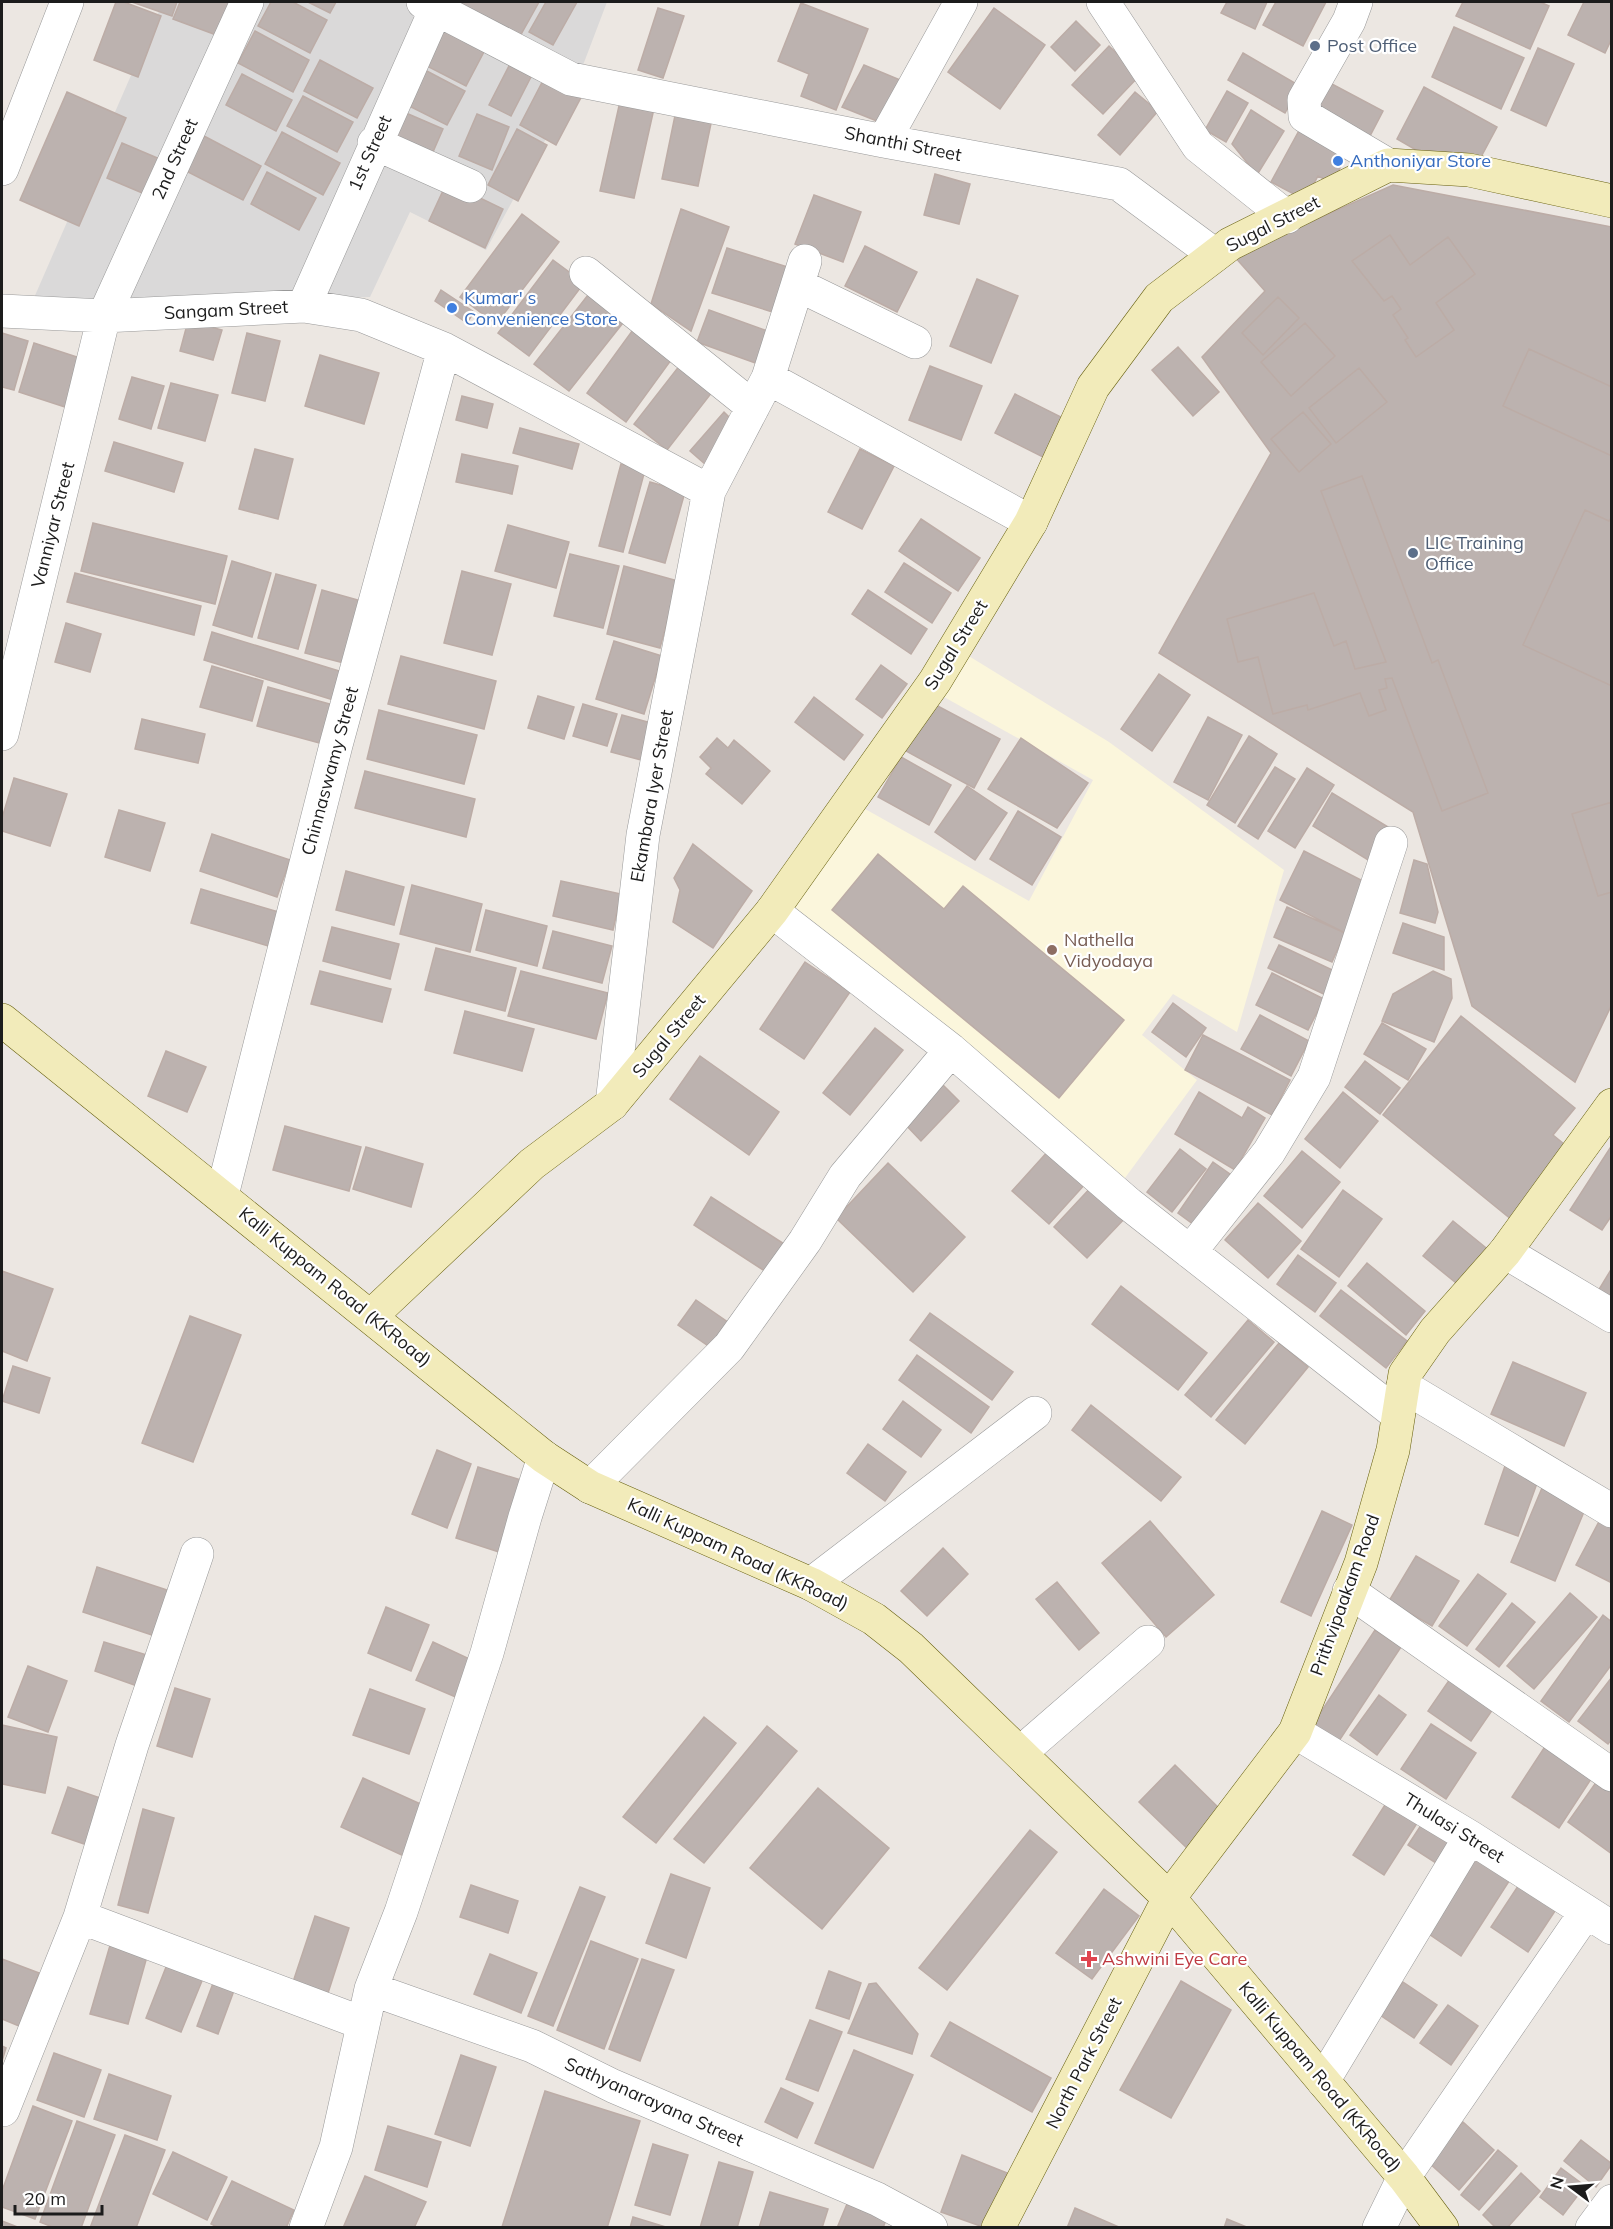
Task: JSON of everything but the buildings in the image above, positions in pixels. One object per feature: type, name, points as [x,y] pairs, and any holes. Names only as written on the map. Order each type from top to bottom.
[{"type":"street","points":[[2,169],[67,2]]},
{"type":"street","name":"2nd Street","points":[[104,316],[247,2]]},
{"type":"street","points":[[884,141],[961,2]]},
{"type":"street","points":[[1103,2],[1198,146],[1287,217]]},
{"type":"street","points":[[1356,2],[1349,21],[1304,100],[1305,116],[1388,165],[1469,170],[1611,201]]},
{"type":"street","name":"Shanthi Street","points":[[432,4],[571,79],[884,141],[1119,184],[1215,255]]},
{"type":"street","name":"1st Street","points":[[304,306],[432,4]]},
{"type":"street","points":[[374,143],[470,186]]},
{"type":"street","name":"Sugal Street","points":[[371,1316],[532,1164],[612,1104],[772,911],[935,681],[1031,522],[1093,387],[1159,298],[1230,244],[1388,165]]},
{"type":"street","points":[[586,273],[753,407]]},
{"type":"street","name":"Ekambara Iyer Street","points":[[612,1104],[643,835],[709,491],[768,378],[802,273],[915,342]]},
{"type":"street","name":"Sangam Street","points":[[2,311],[104,316],[304,306],[361,315],[444,348],[709,491]]},
{"type":"street","name":"Vanniyar Street","points":[[2,734],[104,316]]},
{"type":"street","name":"Chinnaswamy Street","points":[[222,1196],[336,745],[444,348]]},
{"type":"street","points":[[768,378],[1031,522]]},
{"type":"street","points":[[1190,1252],[1269,1152],[1314,1077],[1391,843]]},
{"type":"street","points":[[772,911],[951,1050],[1129,1204],[1190,1252],[1401,1400],[1611,1511]]},
{"type":"street","name":"Kalli Kuppam Road (KKRoad)","points":[[2,1020],[544,1458],[590,1486],[811,1584],[874,1619],[911,1648],[1169,1898],[1404,2177],[1442,2228]]},
{"type":"street","points":[[590,1486],[729,1347],[805,1241],[845,1176],[951,1050]]},
{"type":"street","name":"Prithvipaakam Road","points":[[1169,1898],[1295,1732],[1361,1563],[1393,1450],[1405,1374],[1435,1331],[1505,1252],[1611,1105]]},
{"type":"street","points":[[1505,1252],[1611,1316]]},
{"type":"street","points":[[811,1584],[1035,1413]]},
{"type":"street","points":[[306,2228],[336,2147],[371,1989],[401,1912],[487,1653],[544,1458]]},
{"type":"street","points":[[3,2110],[80,1917],[132,1745],[197,1554]]},
{"type":"street","points":[[1349,1592],[1611,1775]]},
{"type":"street","points":[[1020,1753],[1148,1642]]},
{"type":"street","name":"Thulasi Street","points":[[1295,1732],[1470,1837],[1599,1920]]},
{"type":"street","points":[[1323,2081],[1470,1837]]},
{"type":"street","name":"North Park Street","points":[[999,2228],[1169,1898]]},
{"type":"street","points":[[80,1917],[363,2023]]},
{"type":"street","points":[[1379,2228],[1404,2177],[1599,1920]]},
{"type":"street","name":"Sathyanarayana Street","points":[[371,1989],[532,2046],[635,2095],[877,2199],[931,2228]]},
{"type":"street","points":[[1592,2228],[1611,2201]]},
{"type":"shaded area","points":[[163,2],[607,2],[577,81],[486,250],[410,212],[370,297],[30,307]]},
{"type":"shaded area","name":"Nathella Vidyodaya","points":[[959,650],[1109,742],[1284,870],[1237,1032],[1173,994],[1142,1035],[1197,1080],[1122,1182],[790,906],[858,805],[1029,901],[1093,780],[935,692]]},
{"type":"place","name":"Post Office","points":[[1315,46]]},
{"type":"place","name":"Anthoniyar Store","points":[[1338,161]]},
{"type":"place","name":"Kumar' s Convenience Store","points":[[452,308]]},
{"type":"place","name":"LIC Training Office","points":[[1413,553]]},
{"type":"place","name":"Nathella Vidyodaya","points":[[1052,950]]},
{"type":"place","name":"Ashwini Eye Care","points":[[1089,1959]]}]
